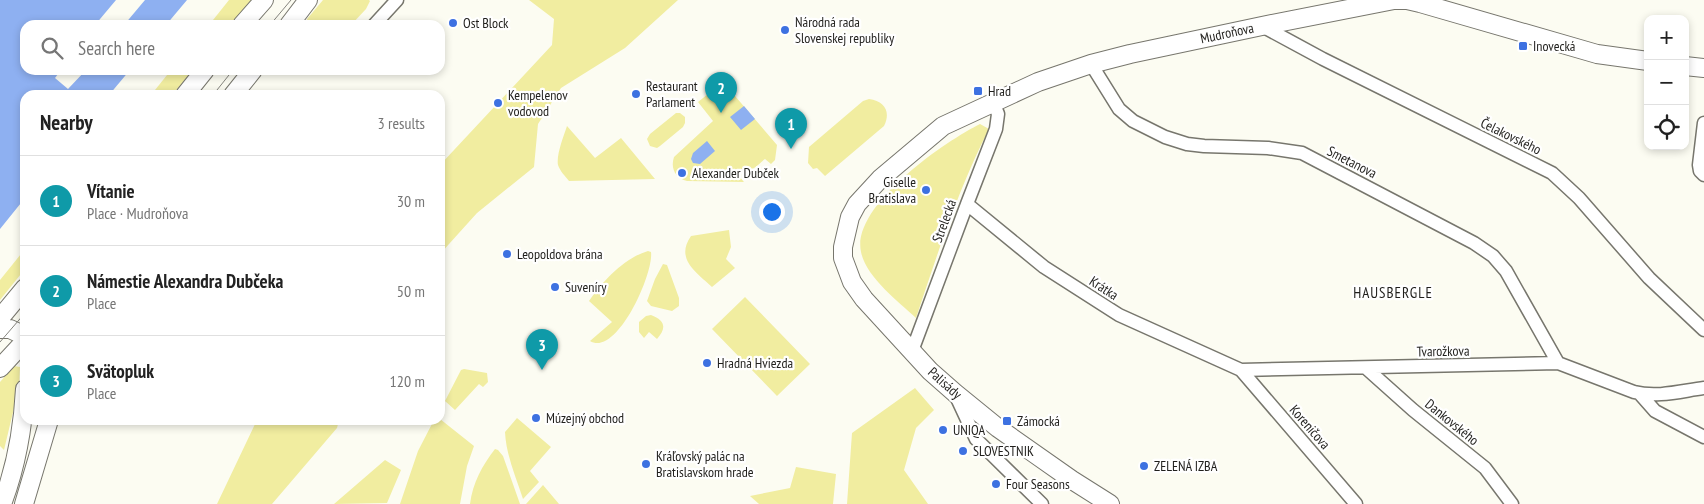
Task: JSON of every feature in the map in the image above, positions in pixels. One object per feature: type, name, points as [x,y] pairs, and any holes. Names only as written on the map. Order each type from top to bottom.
[{"type":"street","points":[[246,20],[264,0]]},
{"type":"street","points":[[294,20],[308,0]]},
{"type":"street","points":[[378,20],[394,1]]},
{"type":"street","name":"Mudroňova","points":[[850,217],[858,204],[880,179],[943,126],[1038,82],[1091,64],[1130,54],[1262,26],[1344,5],[1411,1],[1606,56],[1644,61]]},
{"type":"street","name":"Čelakovského","points":[[1262,26],[1323,59],[1552,174],[1579,198],[1653,281],[1704,330]]},
{"type":"street","name":"Smetanova","points":[[1091,64],[1118,109],[1158,134],[1193,145],[1268,148],[1302,153],[1474,243],[1490,254],[1506,271],[1558,363]]},
{"type":"street","points":[[1689,66],[1704,68]]},
{"type":"street","points":[[188,90],[201,75]]},
{"type":"street","points":[[237,90],[249,75]]},
{"type":"street","name":"Strelecká","points":[[912,351],[996,129],[998,114],[993,102]]},
{"type":"street","points":[[1704,123],[1699,165],[1704,175]]},
{"type":"street","name":"Krátka","points":[[967,204],[1044,267],[1119,315],[1241,370]]},
{"type":"street","name":"Palisády","points":[[850,217],[843,247],[843,258],[852,282],[864,299],[930,371],[955,393],[998,428],[1110,504]]},
{"type":"street","points":[[0,318],[20,294]]},
{"type":"street","points":[[0,329],[10,329],[20,334]]},
{"type":"street","points":[[0,368],[20,346]]},
{"type":"street","name":"Tvarožkova","points":[[1241,370],[1558,363],[1640,394],[1657,395],[1704,388]]},
{"type":"street","name":"Dankovského","points":[[1366,368],[1413,410],[1485,468],[1512,504]]},
{"type":"street","name":"Koreničova","points":[[1241,370],[1356,504]]},
{"type":"street","points":[[955,393],[976,439],[1042,504]]},
{"type":"street","name":"Tvarožkova","points":[[1640,394],[1655,411],[1704,437]]},
{"type":"street","points":[[2,504],[16,461],[22,425]]},
{"type":"street","points":[[28,504],[42,425]]},
{"type":"street","points":[[40,444],[47,425]]},
{"type":"street","points":[[0,465],[2,487],[0,496]]},
{"type":"street","points":[[24,504],[32,479]]},
{"type":"shaded area","points":[[229,0],[252,0],[235,20],[213,20]]},
{"type":"shaded area","points":[[323,0],[370,1],[366,9],[356,20],[307,19]]},
{"type":"shaded area","points":[[529,0],[678,0],[625,48],[561,88],[538,124],[534,167],[477,213],[445,248],[445,160],[552,45],[554,19]]},
{"type":"shaded area","points":[[167,75],[189,75],[176,90],[155,90]]},
{"type":"shaded area","points":[[723,82],[777,145],[775,160],[771,164],[765,159],[754,168],[740,173],[738,175],[744,182],[683,180],[673,169],[674,157],[713,121],[698,102]]},
{"type":"shaded area","points":[[869,99],[879,102],[885,108],[887,116],[884,126],[825,176],[817,168],[813,169],[808,163],[809,147],[863,101]]},
{"type":"shaded area","points":[[676,113],[680,113],[685,117],[683,127],[657,148],[650,146],[647,139],[650,134]]},
{"type":"shaded area","points":[[980,124],[989,129],[958,198],[916,318],[884,288],[869,270],[861,252],[862,234],[870,215],[903,178],[945,145]]},
{"type":"shaded area","points":[[567,126],[595,158],[621,138],[655,179],[569,181],[558,165],[558,156]]},
{"type":"shaded area","points":[[729,230],[731,247],[726,259],[735,268],[712,287],[694,270],[686,258],[687,244],[691,236]]},
{"type":"shaded area","points":[[651,252],[647,277],[632,310],[611,337],[600,343],[590,341],[612,322],[589,301],[622,265],[639,254]]},
{"type":"shaded area","points":[[20,255],[20,275],[0,300],[0,280]]},
{"type":"shaded area","points":[[663,264],[667,265],[679,298],[679,306],[672,311],[651,306],[647,301]]},
{"type":"shaded area","points":[[745,297],[810,364],[777,396],[712,329]]},
{"type":"shaded area","points":[[651,315],[659,319],[663,325],[657,339],[649,332],[644,338],[639,332],[639,322],[646,316]]},
{"type":"shaded area","points":[[14,366],[20,367],[19,387],[4,450],[0,446],[0,382]]},
{"type":"shaded area","points":[[461,370],[487,373],[488,382],[483,387],[479,384],[455,410],[445,401]]},
{"type":"shaded area","points":[[915,388],[934,410],[916,428],[904,470],[928,504],[847,504],[852,433]]},
{"type":"shaded area","points":[[517,418],[551,447],[530,471],[539,482],[523,499],[509,458],[505,432]]},
{"type":"shaded area","points":[[445,423],[474,446],[467,466],[460,504],[400,504],[418,451],[431,425],[445,425]]},
{"type":"shaded area","points":[[255,425],[338,425],[272,504],[217,504]]},
{"type":"shaded area","points":[[495,449],[503,456],[520,504],[470,504],[473,489],[479,475]]},
{"type":"shaded area","points":[[385,460],[401,470],[387,503],[334,504]]},
{"type":"shaded area","points":[[796,467],[836,474],[833,504],[759,504],[750,496],[790,488]]},
{"type":"shaded area","points":[[543,485],[559,504],[526,504]]},
{"type":"water","points":[[0,0],[187,0],[170,20],[20,20],[20,75],[126,75],[113,90],[20,90],[20,204],[0,229]]},
{"type":"water","points":[[744,106],[755,119],[741,130],[730,117]]},
{"type":"water","points":[[707,141],[715,151],[700,164],[693,163],[691,159],[693,153]]},
{"type":"pier","points":[[116,0],[145,0],[128,20],[99,20]]},
{"type":"pier","points":[[57,75],[81,75],[68,89],[55,78]]},
{"type":"tram line","points":[[274,20],[291,0]]},
{"type":"tram line","points":[[217,90],[229,75]]},
{"type":"tram line","points":[[0,342],[20,319]]},
{"type":"place","name":"Ost Block","points":[[453,23]]},
{"type":"place","name":"Národná rada Slovenskej republiky","points":[[785,30]]},
{"type":"place","name":"Inovecká","points":[[1523,46]]},
{"type":"place","name":"Hrad","points":[[978,91]]},
{"type":"place","name":"Restaurant Parlament","points":[[636,94]]},
{"type":"place","name":"Kempelenov vodovod","points":[[498,103]]},
{"type":"place","name":"Námestie Alexandra Dubčeka","points":[[721,113]]},
{"type":"place","name":"Vítanie","points":[[791,149]]},
{"type":"place","name":"Alexander Dubček","points":[[682,173]]},
{"type":"place","name":"Giselle Bratislava","points":[[926,190]]},
{"type":"place","name":"Leopoldova brána","points":[[507,254]]},
{"type":"place","name":"Suveníry","points":[[555,287]]},
{"type":"place","name":"Hradná Hviezda","points":[[707,363]]},
{"type":"place","name":"Svätopluk","points":[[542,370]]},
{"type":"place","name":"Múzejný obchod","points":[[536,418]]},
{"type":"place","name":"Zámocká","points":[[1007,421]]},
{"type":"place","name":"UNIQA","points":[[943,430]]},
{"type":"place","name":"SLOVESTNIK","points":[[963,451]]},
{"type":"place","name":"Kráľovský palác na Bratislavskom hrade","points":[[646,464]]},
{"type":"place","name":"ZELENÁ IZBA","points":[[1144,466]]},
{"type":"place","name":"Four Seasons","points":[[996,484]]},
{"type":"district","name":"HAUSBERGLE","points":[[1393,293]]}]
